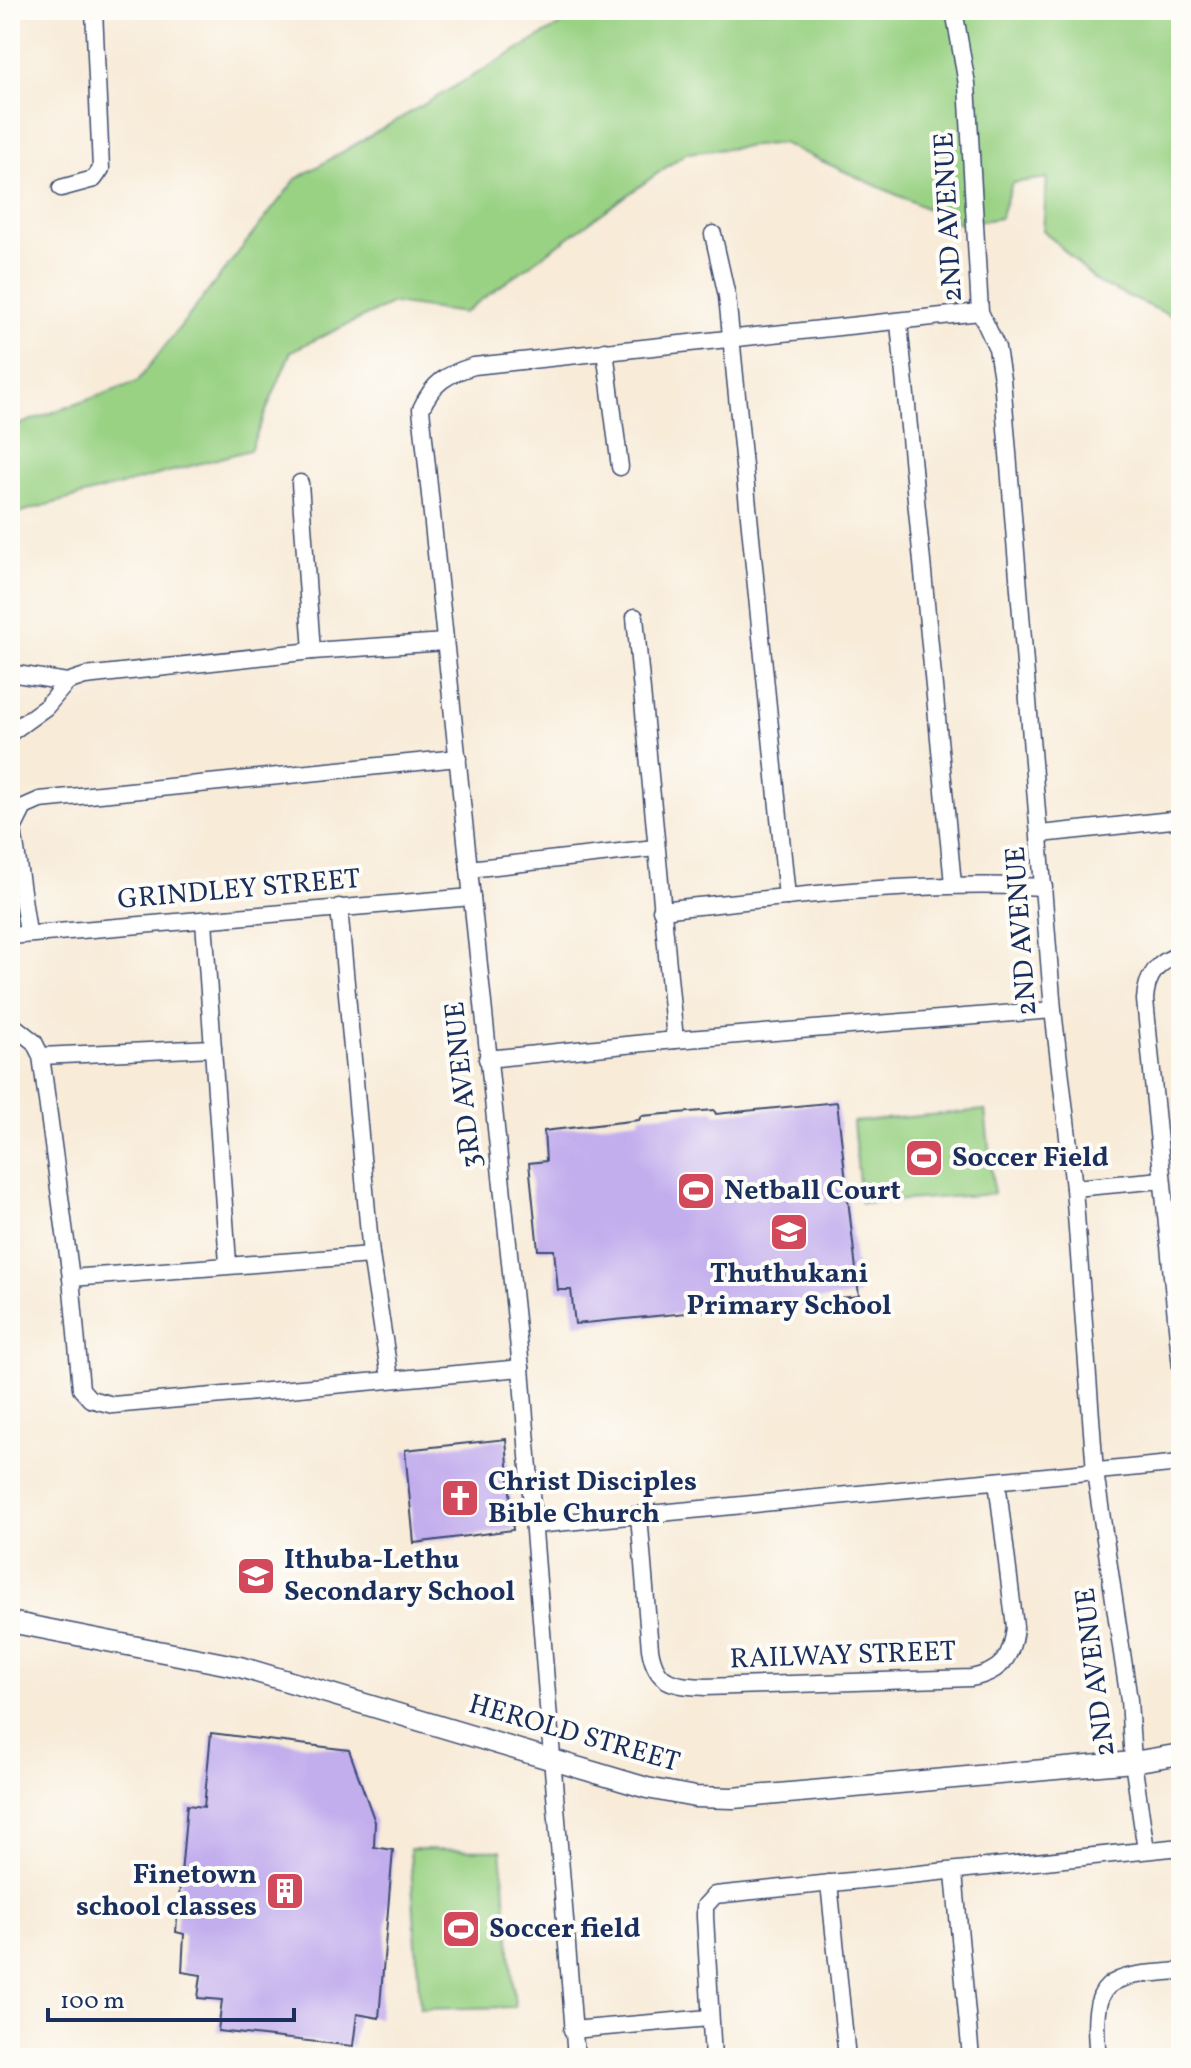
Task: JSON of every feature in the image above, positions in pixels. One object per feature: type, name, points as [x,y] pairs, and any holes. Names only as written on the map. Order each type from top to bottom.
[{"type":"street","points":[[61,188],[94,179],[101,169],[94,10]]},
{"type":"street","name":"2ND AVENUE","points":[[954,10],[968,99],[980,312],[997,348],[1002,379],[1053,1010],[1074,1188],[1095,1472],[1129,1700],[1133,1762],[1146,1850]]},
{"type":"street","points":[[713,234],[724,276],[787,897]]},
{"type":"street","points":[[620,467],[605,351],[899,323],[980,312]]},
{"type":"street","points":[[899,323],[953,884]]},
{"type":"street","name":"3RD AVENUE","points":[[576,2058],[521,1368],[421,409],[429,391],[451,373],[474,366],[605,351]]},
{"type":"street","points":[[300,483],[312,651]]},
{"type":"street","points":[[635,617],[675,1040]]},
{"type":"street","points":[[10,673],[67,682],[85,676],[312,651],[445,642]]},
{"type":"street","points":[[10,733],[46,707],[67,682]]},
{"type":"street","points":[[15,935],[13,829],[24,807],[40,800],[458,758]]},
{"type":"street","points":[[1041,834],[1181,819]]},
{"type":"street","points":[[469,869],[655,848]]},
{"type":"street","points":[[661,910],[953,884],[1044,887]]},
{"type":"street","name":"GRINDLEY STREET","points":[[15,935],[472,897]]},
{"type":"street","points":[[339,907],[371,1255],[390,1378]]},
{"type":"street","points":[[204,921],[228,1263]]},
{"type":"street","points":[[1181,955],[1169,957],[1156,969],[1146,987],[1181,1368]]},
{"type":"street","points":[[487,1059],[675,1040],[1053,1010]]},
{"type":"street","points":[[10,1023],[34,1042],[41,1056],[71,1278],[81,1389],[100,1403],[145,1402],[521,1368]]},
{"type":"street","points":[[41,1056],[213,1048]]},
{"type":"street","points":[[1074,1188],[1162,1180]]},
{"type":"street","points":[[71,1278],[228,1263],[371,1255]]},
{"type":"street","points":[[535,1525],[1181,1463]]},
{"type":"street","name":"RAILWAY STREET","points":[[639,1515],[650,1649],[653,1668],[665,1680],[705,1687],[971,1678],[990,1674],[1001,1667],[1013,1645],[1015,1627],[997,1481]]},
{"type":"street","name":"HEROLD STREET","points":[[10,1622],[194,1656],[551,1756],[624,1781],[695,1797],[733,1798],[1133,1762],[1181,1754]]},
{"type":"street","points":[[713,2058],[705,1906],[715,1895],[954,1873],[1181,1847]]},
{"type":"street","points":[[954,1873],[971,2058]]},
{"type":"street","points":[[829,1883],[847,2058]]},
{"type":"street","points":[[1098,2058],[1095,2015],[1104,1990],[1124,1977],[1181,1971]]},
{"type":"street","points":[[572,2030],[709,2018]]},
{"type":"green space","points":[[576,10],[1181,10],[1181,320],[1098,283],[1043,230],[1047,178],[1012,183],[1000,218],[961,224],[782,143],[686,153],[463,313],[393,303],[291,351],[250,450],[10,515],[10,428],[137,382],[296,179],[560,25]]},
{"type":"green space","name":"Soccer Field","points":[[985,1110],[994,1194],[861,1203],[853,1122]]},
{"type":"green space","name":"Soccer field","points":[[410,1849],[501,1850],[515,2007],[420,2009]]},
{"type":"building","points":[[837,1102],[859,1296],[575,1324],[571,1290],[558,1290],[554,1250],[538,1250],[529,1163],[546,1161],[544,1131],[639,1120],[641,1116],[714,1110],[716,1114]]},
{"type":"building","name":"Christ Disciples Bible Church","points":[[506,1439],[513,1530],[414,1543],[405,1450]]},
{"type":"building","name":"Finetown school classes","points":[[211,1733],[349,1750],[375,1822],[374,1847],[393,1850],[379,2018],[357,2014],[353,2046],[218,2031],[222,2000],[198,1998],[201,1975],[182,1972],[184,1934],[176,1932],[187,1805],[204,1807]]},
{"type":"place","name":"Soccer Field","points":[[924,1158]]},
{"type":"place","name":"Netball Court","points":[[696,1191]]},
{"type":"place","name":"Thuthukani Primary School","points":[[789,1232]]},
{"type":"place","name":"Christ Disciples Bible Church","points":[[460,1498]]},
{"type":"place","name":"Ithuba-Lethu Secondary School","points":[[256,1576]]},
{"type":"place","name":"Finetown school classes","points":[[285,1891]]},
{"type":"place","name":"Soccer field","points":[[461,1929]]}]
